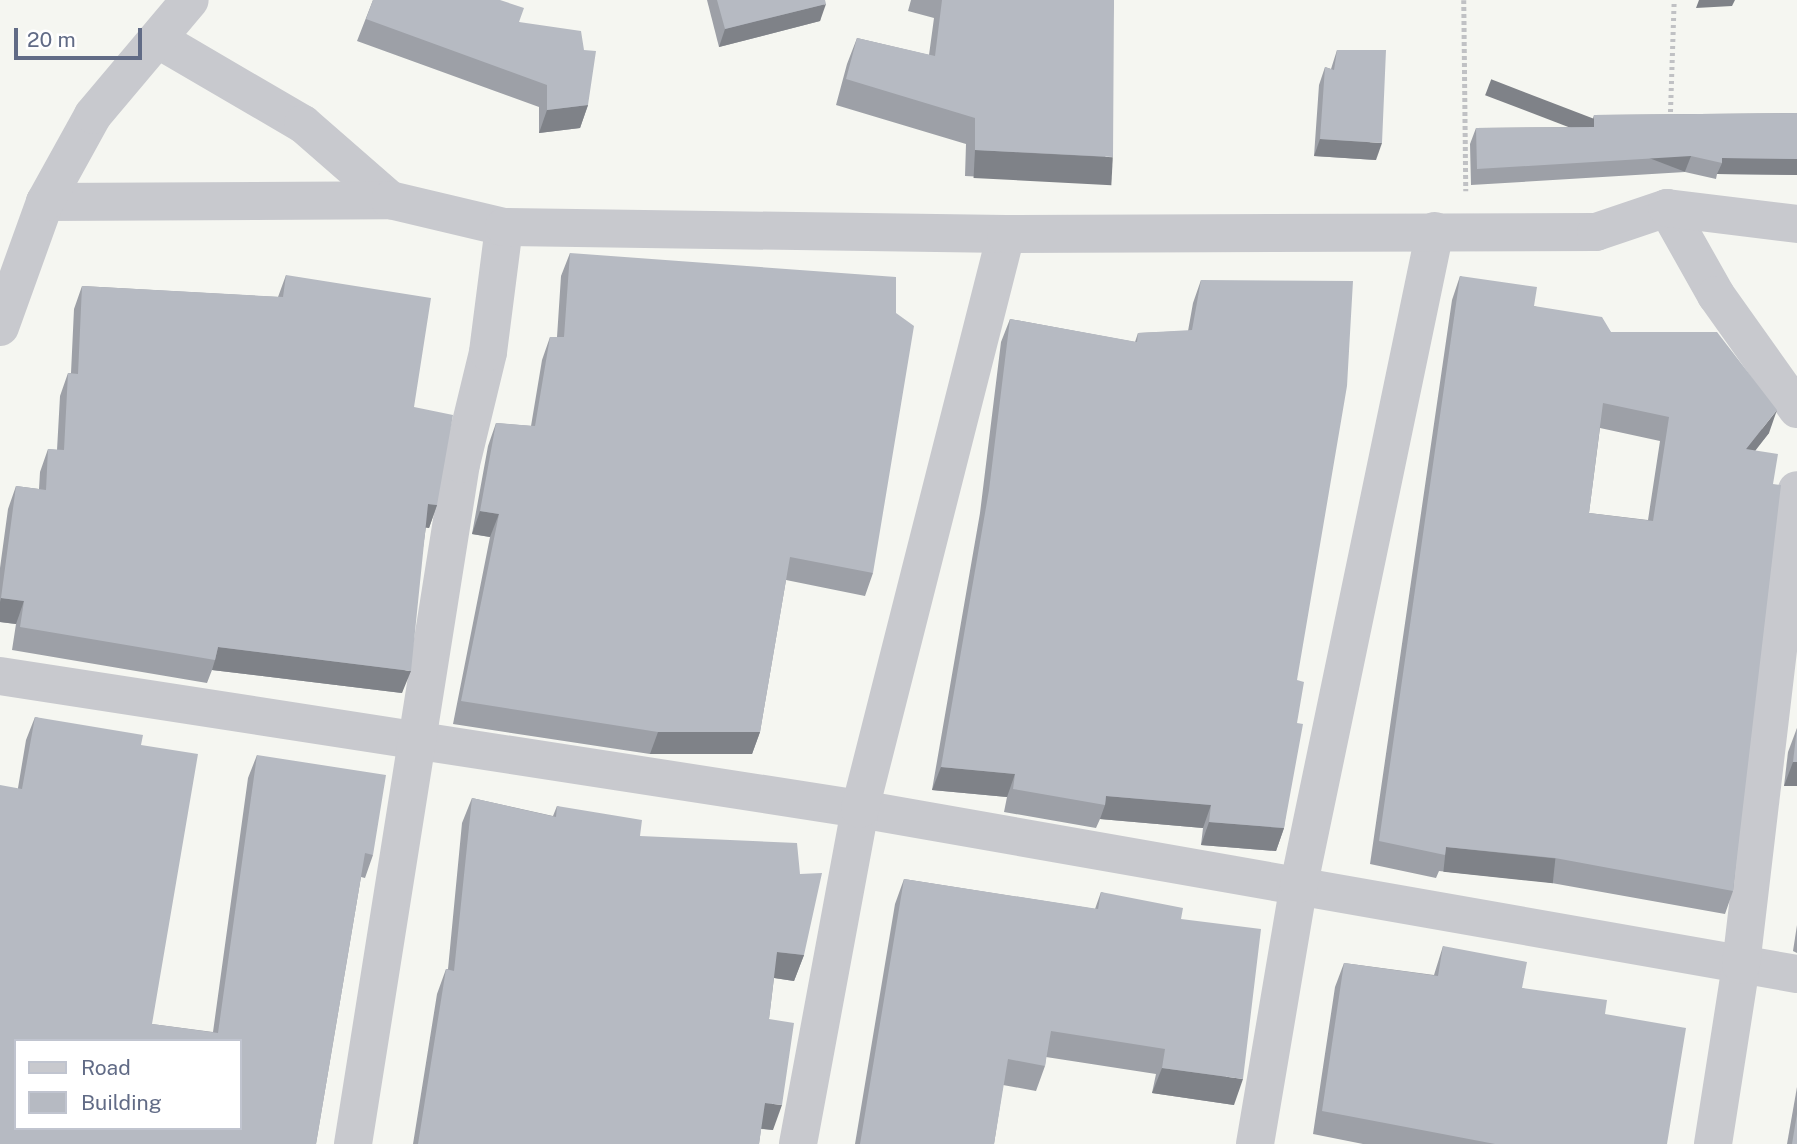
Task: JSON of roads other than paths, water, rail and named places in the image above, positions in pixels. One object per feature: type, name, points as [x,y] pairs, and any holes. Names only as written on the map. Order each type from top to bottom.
[{"type":"street","points":[[0,327],[45,202],[93,115],[190,0]]},
{"type":"street","points":[[159,40],[303,124],[390,200]]},
{"type":"street","points":[[45,202],[390,200],[504,227],[1006,234],[1597,232],[1667,208],[1797,224]]},
{"type":"street","points":[[1667,208],[1716,295],[1797,409]]},
{"type":"street","points":[[352,1144],[414,741],[461,464],[488,352],[504,227]]},
{"type":"street","points":[[1255,1144],[1299,884],[1451,231]]},
{"type":"street","points":[[798,1144],[860,809],[1006,234]]},
{"type":"street","points":[[1713,1144],[1741,965],[1797,490]]},
{"type":"street","points":[[0,676],[860,809],[1299,884],[1797,974]]}]
